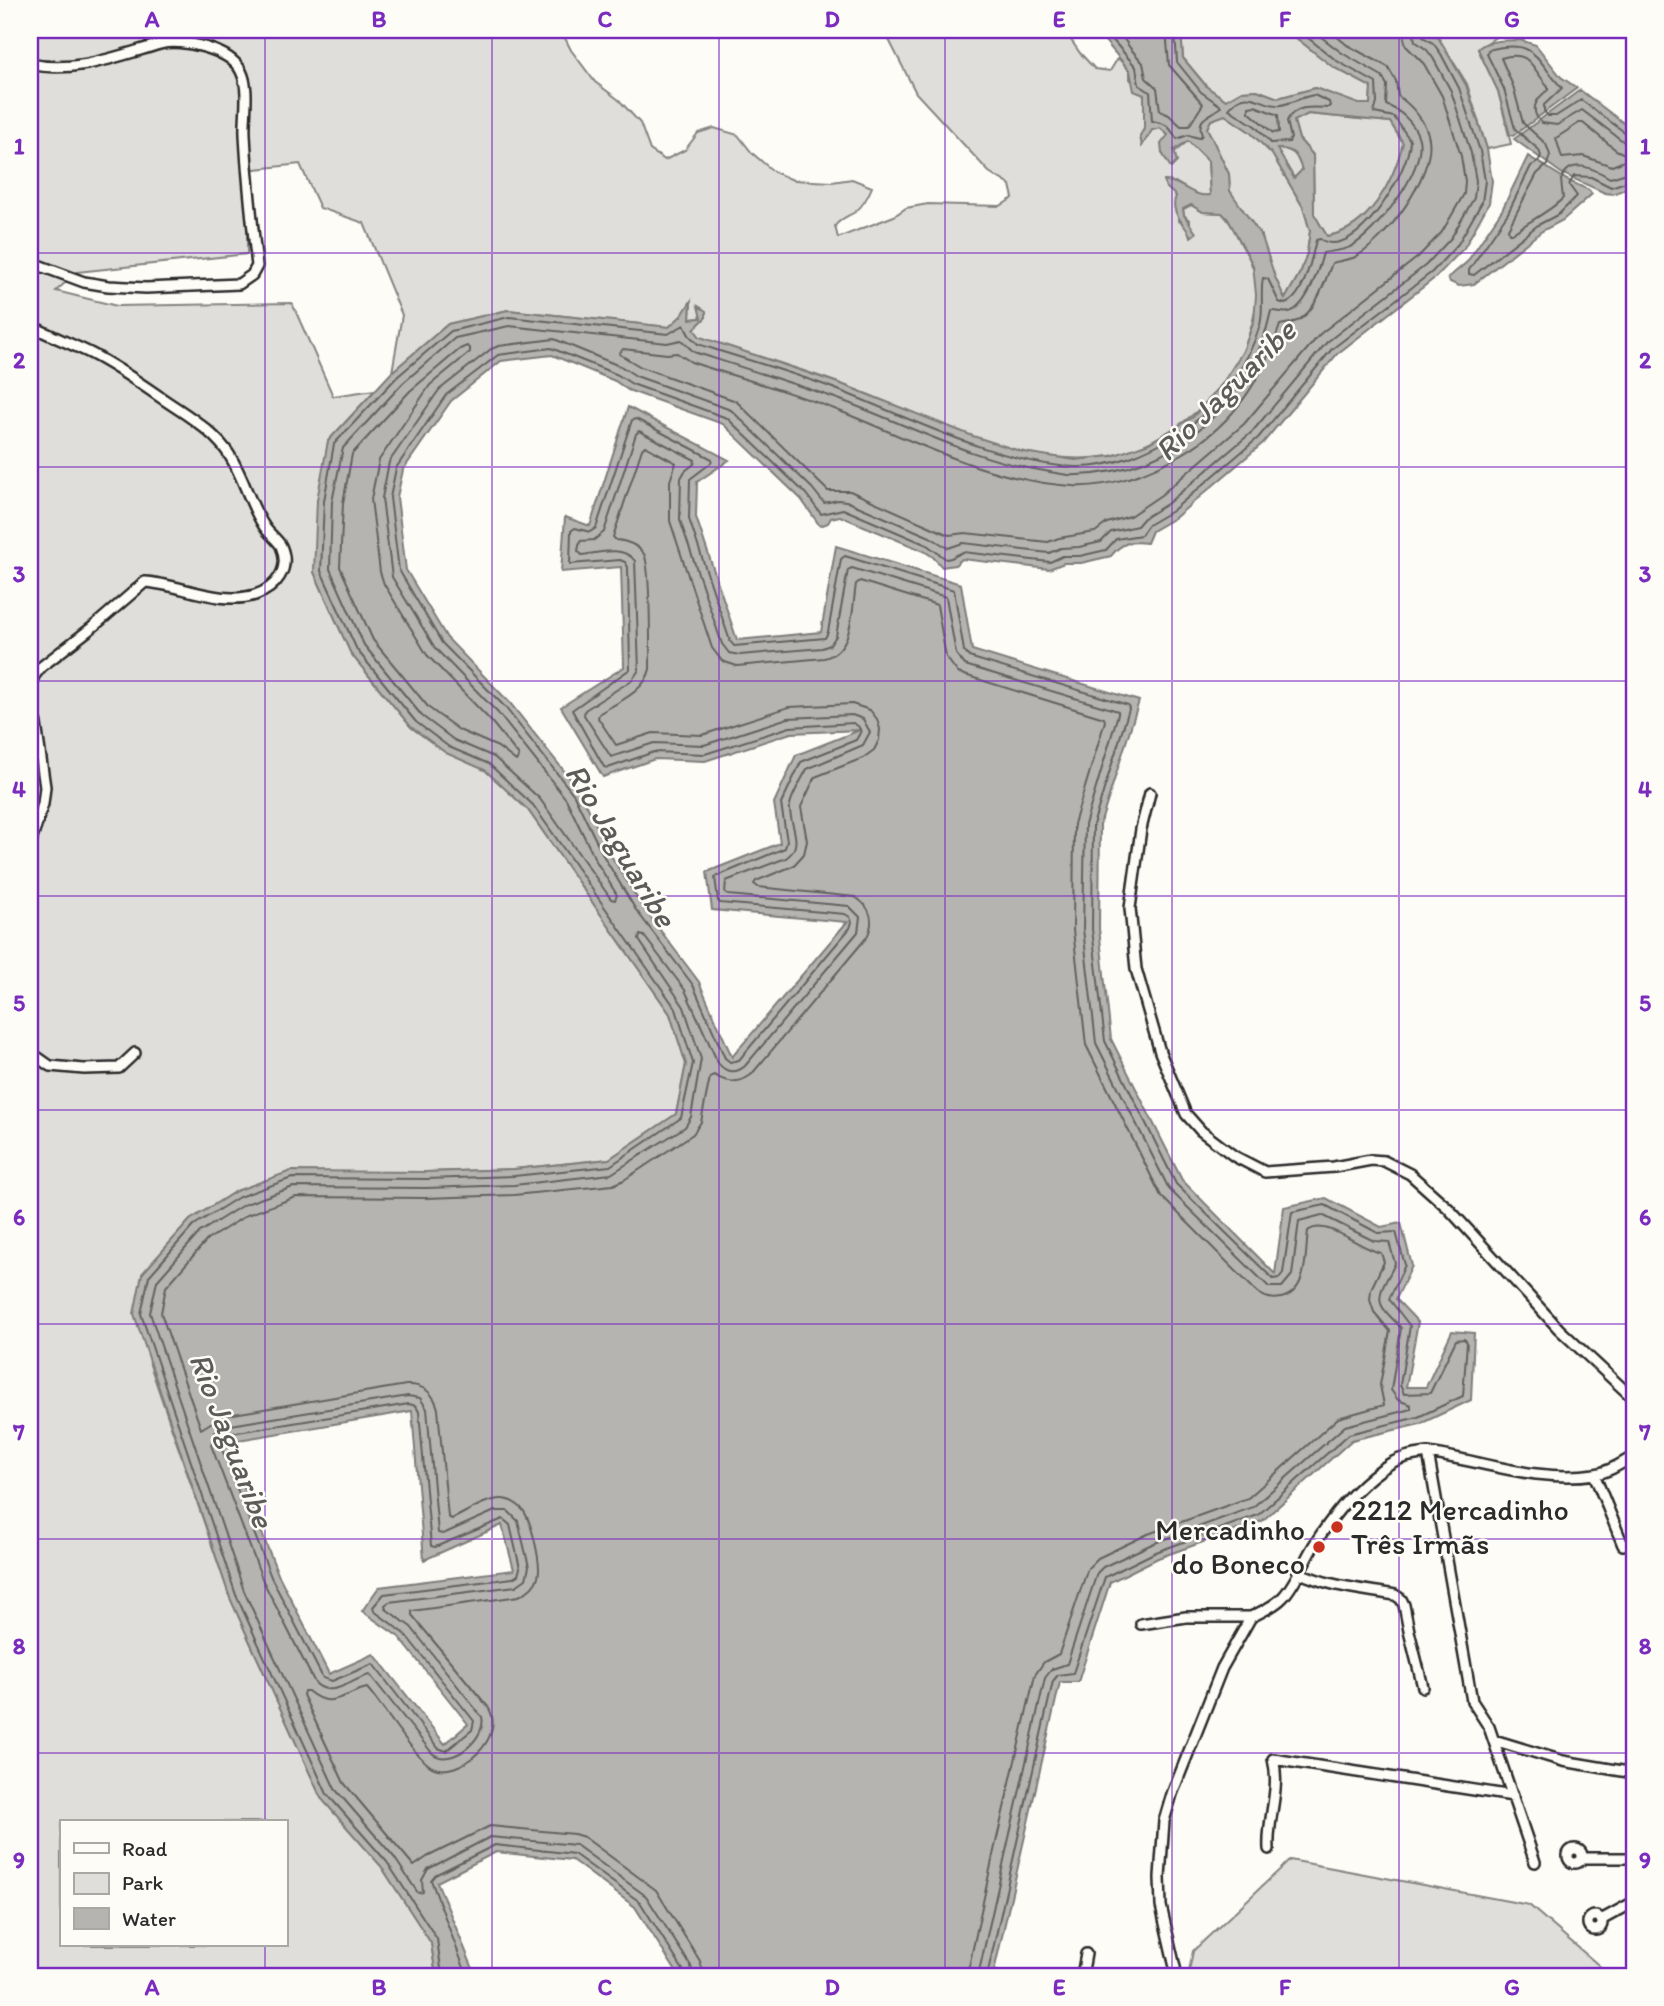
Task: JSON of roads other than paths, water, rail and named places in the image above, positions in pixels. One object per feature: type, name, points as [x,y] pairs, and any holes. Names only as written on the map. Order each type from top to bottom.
[{"type":"street","points":[[30,64],[72,66],[120,57],[179,41],[211,50],[234,62],[241,71],[246,89],[245,136],[257,266],[252,275],[239,284],[146,288],[84,282],[30,262]]},
{"type":"street","points":[[30,325],[93,355],[131,377],[211,434],[226,450],[236,467],[248,500],[265,528],[280,545],[284,558],[279,581],[256,595],[246,597],[237,598],[145,582],[41,667],[34,676],[31,689],[45,787],[43,804],[30,845]]},
{"type":"street","points":[[1150,793],[1141,829],[1130,908],[1136,969],[1160,1052],[1186,1114],[1201,1132],[1234,1156],[1265,1172],[1334,1167],[1371,1160],[1399,1167],[1448,1208],[1559,1329],[1634,1399]]},
{"type":"street","points":[[30,1052],[50,1066],[84,1069],[119,1068],[135,1053]]},
{"type":"street","points":[[1428,1453],[1472,1701],[1489,1727],[1535,1862]]},
{"type":"street","points":[[1177,1976],[1161,1906],[1160,1877],[1164,1821],[1171,1794],[1222,1668],[1251,1617],[1283,1597],[1332,1519],[1375,1475],[1392,1462],[1408,1455],[1428,1453],[1554,1476],[1606,1471],[1634,1456]]},
{"type":"street","points":[[1594,1474],[1623,1545]]},
{"type":"street","points":[[1298,1572],[1340,1587],[1401,1598],[1423,1686]]},
{"type":"street","points":[[1141,1624],[1186,1617],[1251,1617]]},
{"type":"street","points":[[1494,1740],[1563,1761],[1634,1773]]},
{"type":"street","points":[[1269,1849],[1269,1824],[1277,1786],[1273,1759],[1513,1796]]},
{"type":"street","points":[[1582,1858],[1634,1857]]},
{"type":"street","points":[[1601,1920],[1634,1902]]},
{"type":"street","points":[[1082,1976],[1086,1954]]},
{"type":"water","name":"Rio Jaguaribe","points":[[1101,30],[1181,30],[1183,58],[1207,87],[1226,100],[1242,91],[1257,90],[1278,98],[1315,88],[1359,104],[1370,104],[1371,87],[1333,67],[1286,30],[1423,30],[1438,37],[1466,85],[1487,149],[1492,181],[1489,203],[1464,248],[1436,277],[1337,354],[1263,443],[1176,517],[1152,531],[1147,543],[1127,544],[1111,556],[1081,563],[1064,563],[1049,569],[962,559],[955,565],[942,567],[924,551],[840,516],[831,518],[828,523],[820,526],[801,499],[723,424],[628,390],[615,381],[552,355],[501,361],[451,401],[403,470],[397,497],[406,570],[447,638],[510,703],[580,791],[610,854],[642,906],[699,982],[732,1057],[847,922],[712,910],[707,872],[780,843],[774,803],[796,755],[860,730],[791,733],[705,761],[655,759],[603,777],[561,707],[624,667],[621,567],[561,572],[565,517],[590,526],[628,407],[729,460],[697,482],[696,517],[737,640],[821,632],[836,546],[961,584],[972,650],[1139,701],[1100,825],[1099,928],[1111,1039],[1182,1180],[1275,1274],[1284,1207],[1326,1198],[1381,1227],[1401,1223],[1412,1266],[1396,1299],[1418,1322],[1406,1387],[1426,1387],[1452,1331],[1474,1333],[1471,1400],[1420,1424],[1352,1440],[1262,1521],[1158,1558],[1110,1582],[1078,1682],[1060,1682],[993,1976],[679,1976],[635,1907],[572,1860],[496,1852],[437,1882],[474,1971],[473,1976],[436,1976],[431,1943],[381,1866],[321,1798],[230,1598],[134,1314],[142,1274],[190,1220],[236,1191],[291,1171],[426,1172],[514,1169],[609,1159],[676,1114],[686,1064],[670,1014],[528,810],[485,770],[446,753],[411,727],[351,654],[314,572],[317,500],[328,441],[392,372],[448,324],[508,310],[669,327],[682,315],[691,301],[690,319],[701,318],[698,306],[706,311],[706,317],[694,329],[700,337],[841,384],[973,436],[1023,452],[1075,460],[1112,456],[1149,443],[1193,417],[1222,384],[1243,351],[1254,321],[1256,295],[1253,265],[1222,213],[1203,212],[1191,205],[1183,209],[1196,233],[1191,237],[1174,207],[1176,196],[1166,187],[1164,181],[1176,183],[1198,194],[1210,195],[1208,161],[1188,141],[1174,150],[1177,162],[1171,168],[1162,153],[1161,144],[1168,135],[1160,128],[1152,130],[1142,146],[1140,136],[1144,129],[1144,95],[1134,91],[1130,71],[1105,41]],"holes":[[[1308,114],[1390,122],[1403,143],[1393,172],[1377,201],[1367,214],[1342,232],[1327,236],[1314,214],[1313,155],[1299,139],[1294,121]],[[1225,115],[1250,132],[1272,154],[1303,207],[1310,231],[1307,253],[1301,271],[1285,299],[1262,237],[1230,191],[1229,174],[1207,128],[1211,120]],[[1277,149],[1291,151],[1296,156],[1302,170],[1294,178]],[[412,1411],[424,1560],[502,1525],[514,1570],[379,1587],[362,1611],[399,1637],[468,1724],[445,1744],[374,1654],[329,1674],[278,1574],[226,1442]]]},
{"type":"water","points":[[1520,40],[1536,45],[1561,77],[1577,88],[1513,136],[1510,135],[1498,91],[1478,49],[1492,42]]},
{"type":"water","points":[[1580,90],[1634,131],[1634,185],[1613,194],[1605,193],[1561,173],[1514,139]]},
{"type":"water","points":[[1528,156],[1592,194],[1563,220],[1542,231],[1474,284],[1459,286],[1450,282],[1448,278],[1467,262],[1502,210]]},
{"type":"place","name":"2212 Mercadinho Três Irmãs","points":[[1337,1527]]},
{"type":"place","name":"Mercadinho do Boneco","points":[[1319,1547]]}]
